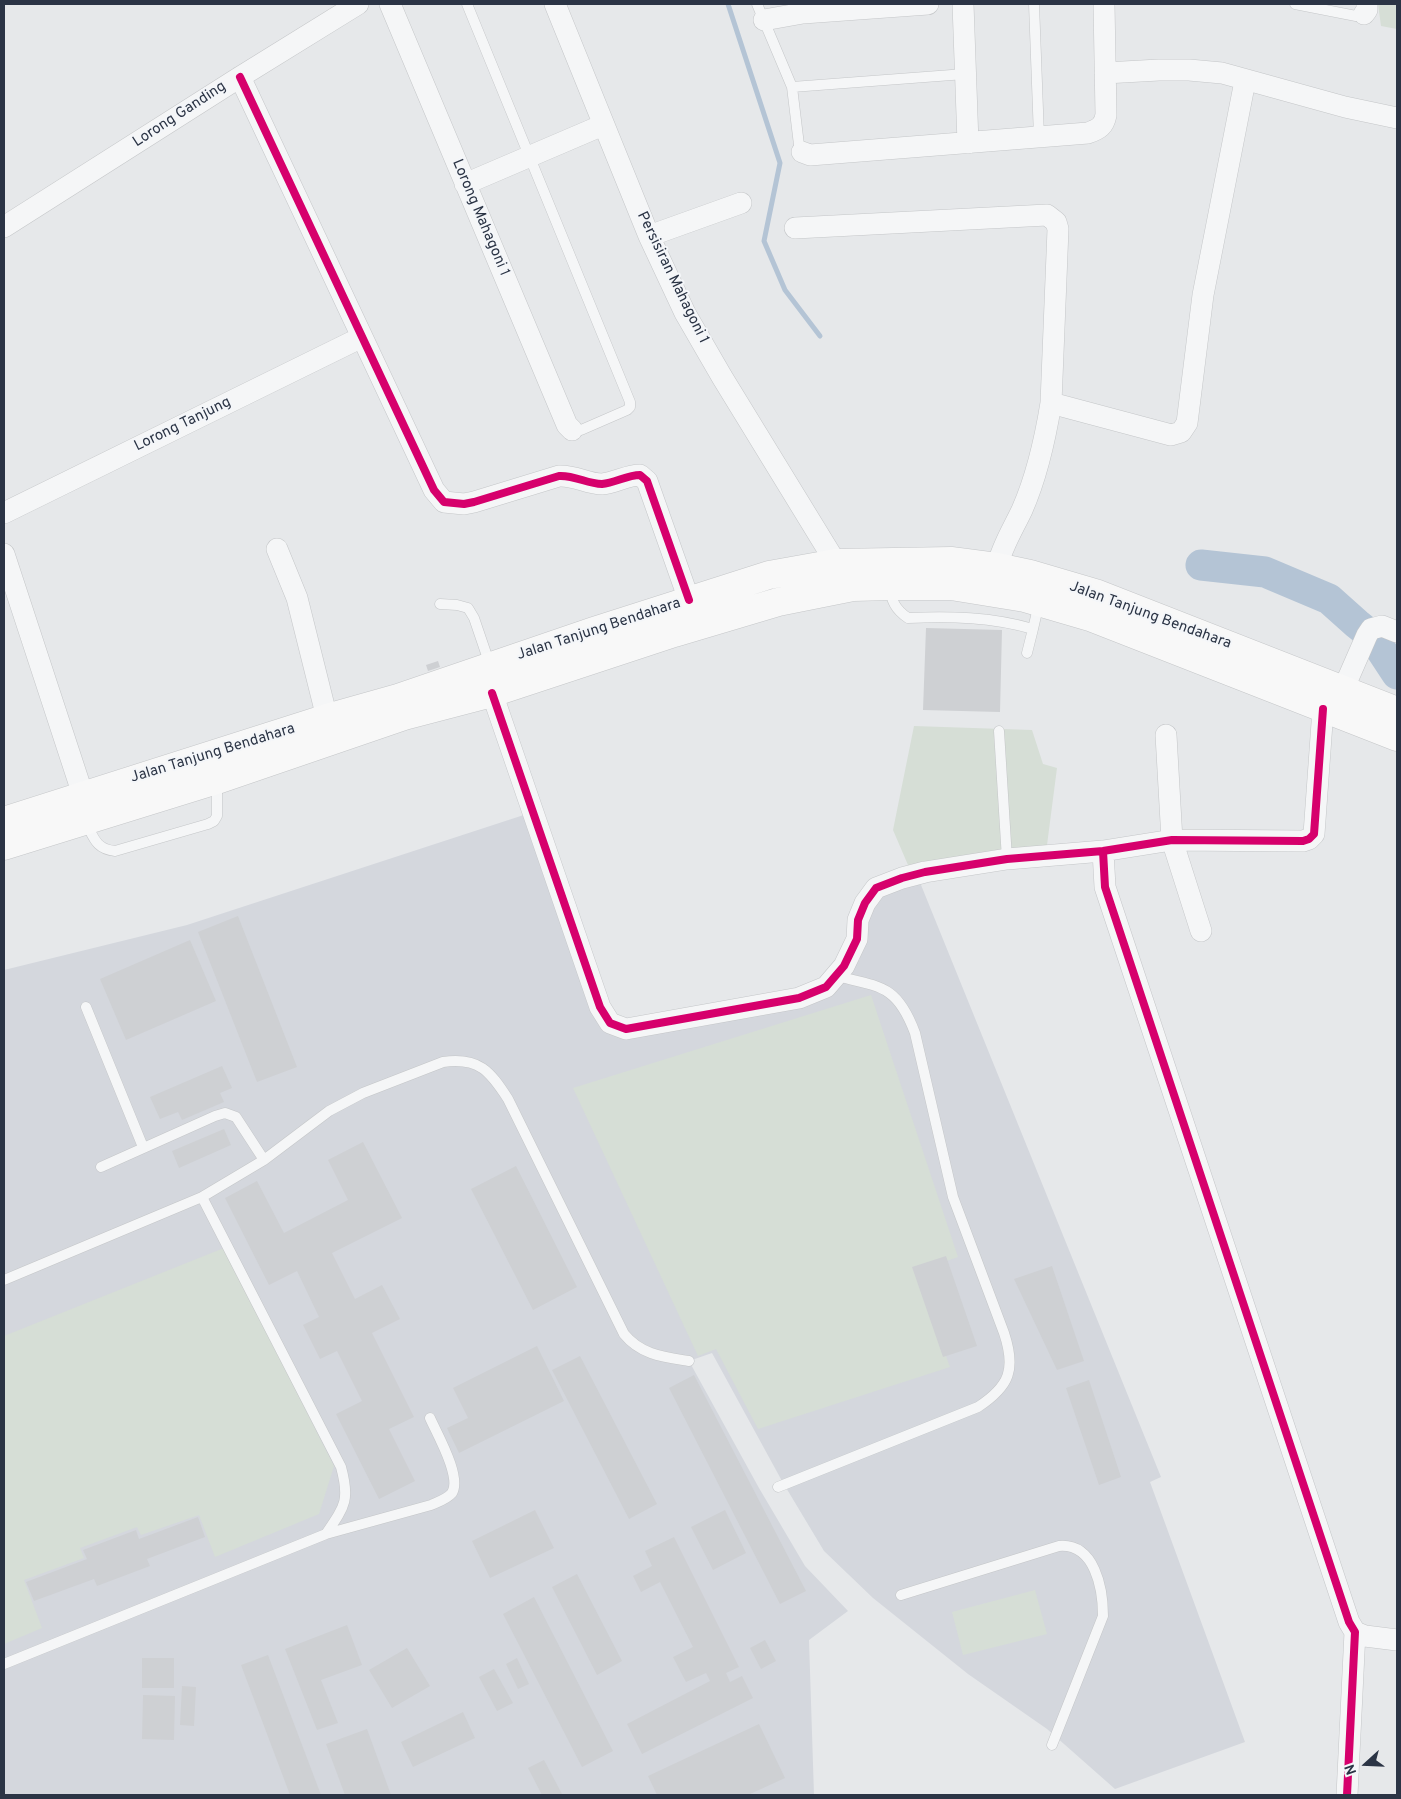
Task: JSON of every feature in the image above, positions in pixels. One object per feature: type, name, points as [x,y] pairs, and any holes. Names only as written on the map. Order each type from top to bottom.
[{"type":"main road","name":"Jalan Tanjung Bendahara","points":[[4,846],[84,808],[327,718],[398,698],[769,575],[836,563],[951,561],[997,567],[1030,574],[1098,594],[1397,711]]},
{"type":"main road","name":"Jalan Tanjung Bendahara","points":[[4,821],[84,808],[217,780],[404,716],[492,693],[610,653],[778,602],[853,587],[951,586],[1025,598],[1090,617],[1397,737]]},
{"type":"street","name":"Lorong Ganding","points":[[4,227],[358,4]]},
{"type":"street","name":"Lorong Mahagoni 1","points":[[390,4],[465,184],[568,425],[572,430]]},
{"type":"street","name":"Persisiran Mahagoni 1","points":[[555,4],[649,236],[685,313],[836,563]]},
{"type":"street","points":[[761,12],[804,13],[928,4]]},
{"type":"street","points":[[963,4],[968,142]]},
{"type":"street","points":[[802,152],[810,154],[1088,133],[1101,127],[1106,115],[1104,4]]},
{"type":"street","points":[[1105,74],[1189,70],[1222,73],[1345,107],[1397,118]]},
{"type":"street","points":[[240,77],[434,490],[444,502],[464,504],[474,502],[560,476],[574,476],[601,484],[633,475],[640,475],[647,481],[689,600]]},
{"type":"street","points":[[1051,403],[1171,435],[1181,432],[1187,423],[1203,295],[1245,80]]},
{"type":"street","points":[[465,184],[603,125]]},
{"type":"street","points":[[649,236],[741,203]]},
{"type":"street","points":[[795,228],[1047,215],[1053,218],[1058,229],[1051,403],[1043,448],[1034,479],[1022,511],[1007,539],[997,567]]},
{"type":"street","name":"Lorong Tanjung","points":[[4,513],[362,337]]},
{"type":"street","points":[[277,549],[297,598],[327,718]]},
{"type":"street","points":[[4,554],[84,808]]},
{"type":"street","points":[[1343,690],[1369,632],[1382,626],[1397,632]]},
{"type":"street","points":[[492,693],[600,1007],[610,1023],[626,1029],[799,998],[826,987],[844,966],[857,939],[858,920],[865,903],[876,888],[902,878],[925,872],[1007,859],[1103,850],[1172,840],[1304,841],[1309,839],[1314,834],[1323,709]]},
{"type":"street","points":[[1166,735],[1172,840],[1201,931]]},
{"type":"street","points":[[1103,850],[1105,887],[1349,1622],[1355,1632],[1347,1795]]},
{"type":"street","points":[[1355,1632],[1365,1636],[1397,1640]]},
{"type":"lane","points":[[466,4],[630,402],[630,407],[627,410],[581,430],[572,430]]},
{"type":"lane","points":[[1034,4],[1039,137]]},
{"type":"lane","points":[[1302,4],[1356,16],[1365,9]]},
{"type":"lane","points":[[761,12],[792,87],[798,145],[802,152]]},
{"type":"lane","points":[[792,87],[965,74]]},
{"type":"lane","points":[[890,586],[894,603],[900,612],[908,618],[968,618],[1013,623],[1033,629]]},
{"type":"lane","points":[[1027,653],[1039,602]]},
{"type":"lane","points":[[440,604],[468,608],[474,618],[490,666]]},
{"type":"lane","points":[[999,731],[1007,859]]},
{"type":"lane","points":[[84,808],[99,845],[105,850],[116,850],[214,821],[218,816],[217,780]]},
{"type":"lane","points":[[778,1487],[978,1407],[999,1391],[1010,1371],[1011,1360],[1007,1340],[953,1197],[915,1033],[910,1019],[898,999],[890,991],[881,986],[836,976]]},
{"type":"lane","points":[[86,1006],[143,1147]]},
{"type":"lane","points":[[4,1280],[202,1197],[264,1160],[329,1111],[363,1093],[443,1062],[464,1061],[480,1066],[488,1072],[498,1082],[508,1099],[624,1334],[631,1342],[647,1352],[689,1361]]},
{"type":"lane","points":[[100,1166],[226,1113],[236,1117],[264,1160]]},
{"type":"lane","points":[[202,1197],[341,1467],[346,1497],[342,1510],[326,1534]]},
{"type":"lane","points":[[4,1664],[326,1534],[431,1505],[442,1500],[452,1492],[455,1482],[453,1471],[430,1418]]},
{"type":"lane","points":[[901,1595],[1059,1546],[1069,1545],[1083,1553],[1092,1564],[1098,1580],[1103,1598],[1102,1616],[1052,1745]]},
{"type":"shaded area","points":[[1378,4],[1397,4],[1397,29],[1381,26]]},
{"type":"shaded area","points":[[914,726],[1032,730],[1043,764],[1057,768],[1047,845],[908,865],[893,830]]},
{"type":"shaded area","points":[[536,811],[620,1038],[846,976],[860,959],[860,939],[878,891],[919,880],[1161,1477],[1150,1482],[1245,1742],[1115,1789],[1047,1729],[968,1674],[873,1598],[824,1551],[782,1481],[712,1353],[689,1361],[759,1488],[805,1566],[848,1611],[809,1640],[814,1795],[4,1795],[4,970],[187,925]]},
{"type":"shaded area","points":[[871,995],[958,1257],[915,1272],[950,1367],[758,1429],[716,1349],[698,1356],[573,1088]]},
{"type":"shaded area","points":[[224,1248],[334,1466],[319,1514],[215,1557],[199,1515],[141,1535],[137,1527],[80,1548],[84,1558],[24,1580],[42,1628],[4,1644],[4,1336]]},
{"type":"shaded area","points":[[1035,1590],[1047,1634],[963,1655],[952,1612]]},
{"type":"building","points":[[926,628],[1002,630],[1000,712],[923,710]]},
{"type":"building","points":[[438,661],[440,667],[428,671],[426,665]]},
{"type":"building","points":[[238,916],[297,1067],[257,1082],[198,932]]},
{"type":"building","points":[[190,940],[216,1001],[126,1040],[100,979]]},
{"type":"building","points":[[222,1066],[232,1088],[220,1093],[224,1102],[182,1120],[178,1112],[160,1119],[150,1097]]},
{"type":"building","points":[[224,1129],[231,1145],[179,1168],[172,1151]]},
{"type":"building","points":[[363,1142],[402,1218],[332,1253],[355,1299],[382,1285],[400,1319],[372,1333],[414,1417],[389,1429],[415,1481],[379,1499],[336,1414],[362,1401],[337,1351],[320,1359],[303,1325],[319,1317],[297,1271],[269,1285],[225,1198],[257,1181],[284,1233],[348,1200],[328,1160]]},
{"type":"building","points":[[516,1166],[577,1287],[533,1310],[471,1189]]},
{"type":"building","points":[[946,1256],[977,1346],[943,1357],[912,1267]]},
{"type":"building","points":[[1052,1266],[1084,1361],[1057,1370],[1014,1279]]},
{"type":"building","points":[[537,1346],[564,1401],[459,1453],[447,1428],[468,1418],[453,1388]]},
{"type":"building","points":[[580,1356],[657,1504],[629,1519],[552,1370]]},
{"type":"building","points":[[694,1375],[806,1591],[780,1604],[669,1388]]},
{"type":"building","points":[[1089,1380],[1121,1477],[1099,1485],[1066,1388]]},
{"type":"building","points":[[535,1510],[554,1548],[490,1578],[472,1541]]},
{"type":"building","points":[[725,1510],[746,1553],[713,1570],[691,1527]]},
{"type":"building","points":[[198,1517],[205,1537],[147,1559],[150,1566],[97,1586],[94,1579],[34,1601],[26,1582],[87,1559],[83,1550],[136,1530],[139,1539]]},
{"type":"building","points":[[674,1537],[739,1667],[726,1673],[730,1682],[742,1676],[753,1698],[642,1754],[627,1724],[710,1681],[706,1673],[686,1682],[673,1657],[693,1647],[660,1582],[641,1592],[633,1576],[652,1566],[645,1551]]},
{"type":"building","points":[[577,1574],[622,1661],[597,1675],[552,1587]]},
{"type":"building","points":[[534,1597],[613,1751],[582,1767],[503,1614]]},
{"type":"building","points":[[347,1625],[362,1665],[321,1680],[338,1723],[317,1730],[285,1649]]},
{"type":"building","points":[[765,1640],[776,1661],[761,1669],[750,1648]]},
{"type":"building","points":[[407,1648],[430,1686],[392,1708],[369,1670]]},
{"type":"building","points":[[268,1655],[321,1795],[290,1795],[241,1665]]},
{"type":"building","points":[[142,1658],[174,1658],[174,1688],[142,1688]]},
{"type":"building","points":[[517,1658],[529,1684],[518,1689],[506,1664]]},
{"type":"building","points":[[494,1669],[513,1703],[497,1711],[479,1677]]},
{"type":"building","points":[[182,1686],[196,1687],[194,1726],[180,1725]]},
{"type":"building","points":[[143,1695],[175,1696],[174,1740],[142,1739]]},
{"type":"building","points":[[463,1712],[475,1738],[413,1767],[401,1742]]},
{"type":"building","points":[[759,1724],[785,1778],[748,1795],[657,1795],[648,1776]]},
{"type":"building","points":[[367,1729],[391,1795],[345,1795],[326,1744]]},
{"type":"building","points":[[544,1760],[562,1794],[560,1795],[542,1795],[528,1768]]},
{"type":"waterway","points":[[728,4],[780,163],[764,241],[785,290],[820,336]]},
{"type":"waterway","points":[[1201,565],[1265,572],[1329,599],[1372,636],[1397,674]]},
{"type":"cycle path","points":[[240,77],[434,490],[444,502],[464,504],[474,502],[559,476],[602,484],[640,475],[647,481],[689,600]]},
{"type":"cycle path","points":[[492,693],[600,1007],[610,1023],[626,1029],[799,998],[826,987],[844,966],[857,939],[858,920],[865,903],[876,888],[902,878],[925,872],[1007,859],[1103,851],[1172,840],[1303,841],[1309,839],[1314,834],[1323,709]]},
{"type":"cycle path","points":[[1103,851],[1105,887],[1349,1622],[1355,1632],[1347,1795]]}]
